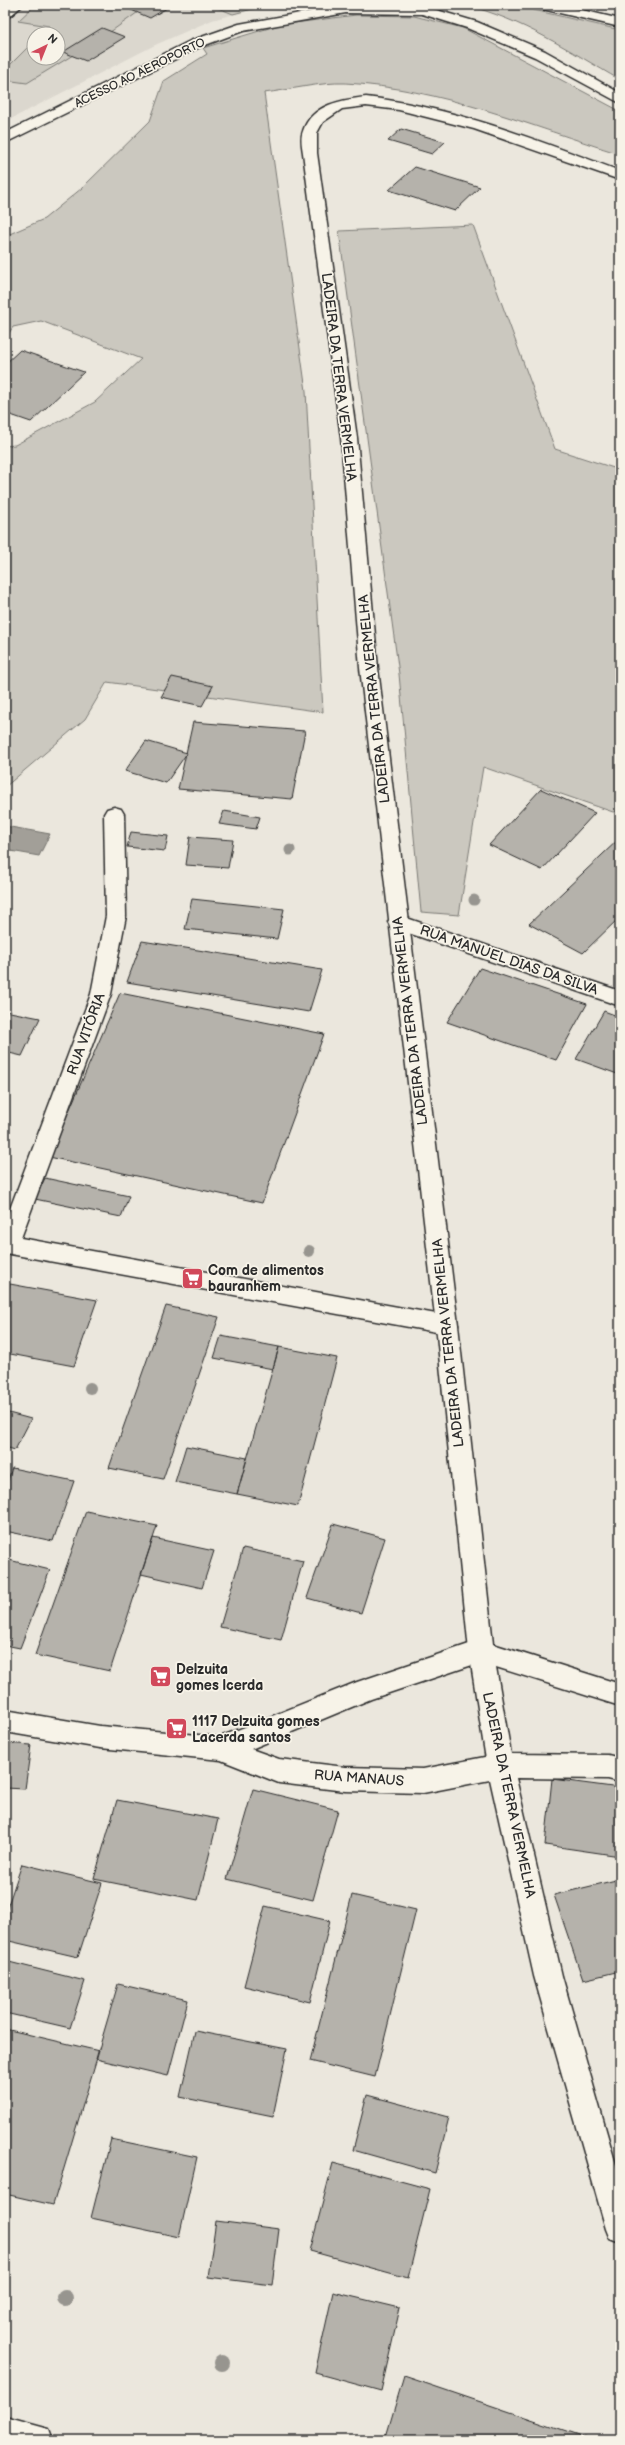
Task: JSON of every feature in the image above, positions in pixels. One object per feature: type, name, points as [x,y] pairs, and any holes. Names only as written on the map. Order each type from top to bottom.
[{"type":"main road","points":[[5,13],[16,5]]},
{"type":"main road","points":[[543,5],[620,24]]},
{"type":"main road","name":"ACESSO AO AEROPORTO","points":[[5,139],[195,44],[239,28],[346,9],[423,10],[472,25],[540,54],[620,98]]},
{"type":"main road","name":"LADEIRA DA TERRA VERMELHA","points":[[620,176],[485,129],[403,107],[366,101],[341,104],[321,116],[310,131],[310,153],[349,438],[369,668],[447,1325],[481,1651],[500,1766],[548,1976],[620,2229]]},
{"type":"main road","name":"RUA VITÓRIA","points":[[7,1244],[101,994],[116,916],[114,814]]},
{"type":"main road","name":"RUA MANUEL DIAS DA SILVA","points":[[398,922],[620,998]]},
{"type":"main road","points":[[7,1244],[447,1325]]},
{"type":"main road","points":[[481,1651],[620,1695]]},
{"type":"main road","name":"RUA MANAUS","points":[[221,1749],[366,1690],[481,1651]]},
{"type":"main road","name":"RUA MANAUS","points":[[5,1721],[100,1737],[221,1749],[279,1771],[345,1779],[423,1781],[500,1766],[608,1767],[620,1770]]},
{"type":"main road","points":[[5,2432],[38,2440]]},
{"type":"shaded area","points":[[5,5],[268,5],[212,20],[155,45],[5,122]]},
{"type":"shaded area","points":[[35,5],[148,5],[106,35],[66,59],[66,26],[49,26],[18,21]]},
{"type":"shaded area","points":[[211,5],[268,5],[233,14]]},
{"type":"shaded area","points":[[465,5],[512,5],[620,30],[620,80],[564,47],[526,27],[486,11]]},
{"type":"shaded area","points":[[356,15],[414,16],[463,28],[620,111],[620,154],[450,100],[381,86],[336,83],[264,93],[306,391],[323,712],[107,682],[85,719],[5,787],[5,446],[15,445],[95,402],[141,359],[41,321],[13,327],[5,339],[5,236],[44,219],[82,188],[150,121],[164,81],[207,54],[203,48],[279,25]]},
{"type":"shaded area","points":[[26,49],[26,66],[55,66],[27,83],[5,80],[5,70]]},
{"type":"shaded area","points":[[473,225],[555,449],[620,470],[620,810],[613,812],[483,767],[459,915],[421,912],[399,674],[339,231]]},
{"type":"shaded area","points":[[5,826],[50,834],[39,856],[5,850]]},
{"type":"building","points":[[135,5],[172,5],[150,18],[129,9]]},
{"type":"building","points":[[102,28],[125,37],[86,61],[66,53],[66,50]]},
{"type":"building","points":[[401,129],[445,142],[432,154],[388,141]]},
{"type":"building","points":[[415,167],[480,187],[455,211],[389,190]]},
{"type":"building","points":[[20,350],[84,372],[31,422],[5,413],[5,364]]},
{"type":"building","points":[[172,677],[213,686],[202,706],[161,697]]},
{"type":"building","points":[[193,722],[305,731],[292,799],[178,789]]},
{"type":"building","points":[[146,741],[187,753],[166,783],[125,771]]},
{"type":"building","points":[[541,789],[595,813],[542,870],[489,845]]},
{"type":"building","points":[[224,811],[260,817],[256,829],[219,824]]},
{"type":"building","points":[[131,832],[168,836],[165,851],[127,847]]},
{"type":"building","points":[[190,837],[233,840],[228,868],[186,865]]},
{"type":"building","points":[[620,838],[620,917],[583,953],[529,924]]},
{"type":"building","points":[[192,899],[284,909],[277,939],[185,929]]},
{"type":"building","points":[[142,941],[322,970],[309,1012],[127,982]]},
{"type":"building","points":[[480,968],[587,1004],[556,1060],[447,1022]]},
{"type":"building","points":[[120,993],[324,1034],[262,1203],[49,1157]]},
{"type":"building","points":[[5,1011],[40,1018],[22,1056],[5,1052]]},
{"type":"building","points":[[604,1011],[620,1017],[620,1075],[576,1059]]},
{"type":"building","points":[[45,1178],[129,1196],[121,1217],[35,1199]]},
{"type":"building","points":[[10,1284],[97,1300],[74,1366],[5,1353],[5,1298]]},
{"type":"building","points":[[166,1306],[219,1317],[163,1479],[109,1468]]},
{"type":"building","points":[[221,1336],[279,1347],[273,1369],[214,1358]]},
{"type":"building","points":[[279,1347],[337,1358],[298,1506],[237,1494]]},
{"type":"building","points":[[5,1412],[31,1419],[15,1450],[5,1447]]},
{"type":"building","points":[[186,1446],[247,1458],[237,1494],[175,1482]]},
{"type":"building","points":[[12,1468],[74,1481],[53,1541],[5,1531],[5,1489]]},
{"type":"building","points":[[86,1511],[157,1526],[110,1671],[35,1655]]},
{"type":"building","points":[[333,1524],[385,1538],[361,1613],[307,1598]]},
{"type":"building","points":[[153,1538],[214,1551],[202,1588],[141,1574]]},
{"type":"building","points":[[243,1548],[303,1561],[281,1640],[220,1627]]},
{"type":"building","points":[[5,1559],[50,1570],[20,1648],[5,1645]]},
{"type":"building","points":[[5,1743],[31,1745],[25,1789],[5,1788]]},
{"type":"building","points":[[552,1779],[620,1788],[620,1856],[545,1845]]},
{"type":"building","points":[[253,1789],[338,1810],[313,1900],[227,1879]]},
{"type":"building","points":[[117,1800],[218,1819],[198,1900],[94,1879]]},
{"type":"building","points":[[22,1864],[102,1883],[78,1957],[5,1940],[5,1914]]},
{"type":"building","points":[[620,1879],[620,1971],[583,1980],[554,1895]]},
{"type":"building","points":[[352,1895],[416,1910],[375,2077],[310,2061]]},
{"type":"building","points":[[265,1906],[330,1921],[310,2002],[244,1986]]},
{"type":"building","points":[[5,1961],[85,1981],[70,2028],[5,2013]]},
{"type":"building","points":[[118,1984],[188,2000],[168,2076],[96,2059]]},
{"type":"building","points":[[5,2029],[99,2051],[53,2205],[5,2194]]},
{"type":"building","points":[[195,2031],[287,2049],[273,2116],[180,2097]]},
{"type":"building","points":[[367,2095],[449,2117],[435,2173],[353,2150]]},
{"type":"building","points":[[111,2139],[197,2157],[179,2237],[91,2218]]},
{"type":"building","points":[[333,2163],[430,2189],[408,2278],[310,2251]]},
{"type":"building","points":[[216,2221],[279,2229],[272,2285],[208,2277]]},
{"type":"building","points":[[333,2292],[400,2308],[381,2391],[315,2373]]},
{"type":"building","points":[[404,2376],[593,2440],[385,2440]]},
{"type":"place","name":"Com de alimentos bauranhem","points":[[192,1278]]},
{"type":"place","name":"Delzuita gomes lcerda","points":[[160,1677]]},
{"type":"place","name":"1117 Delzuita gomes Lacerda santos","points":[[177,1729]]}]
